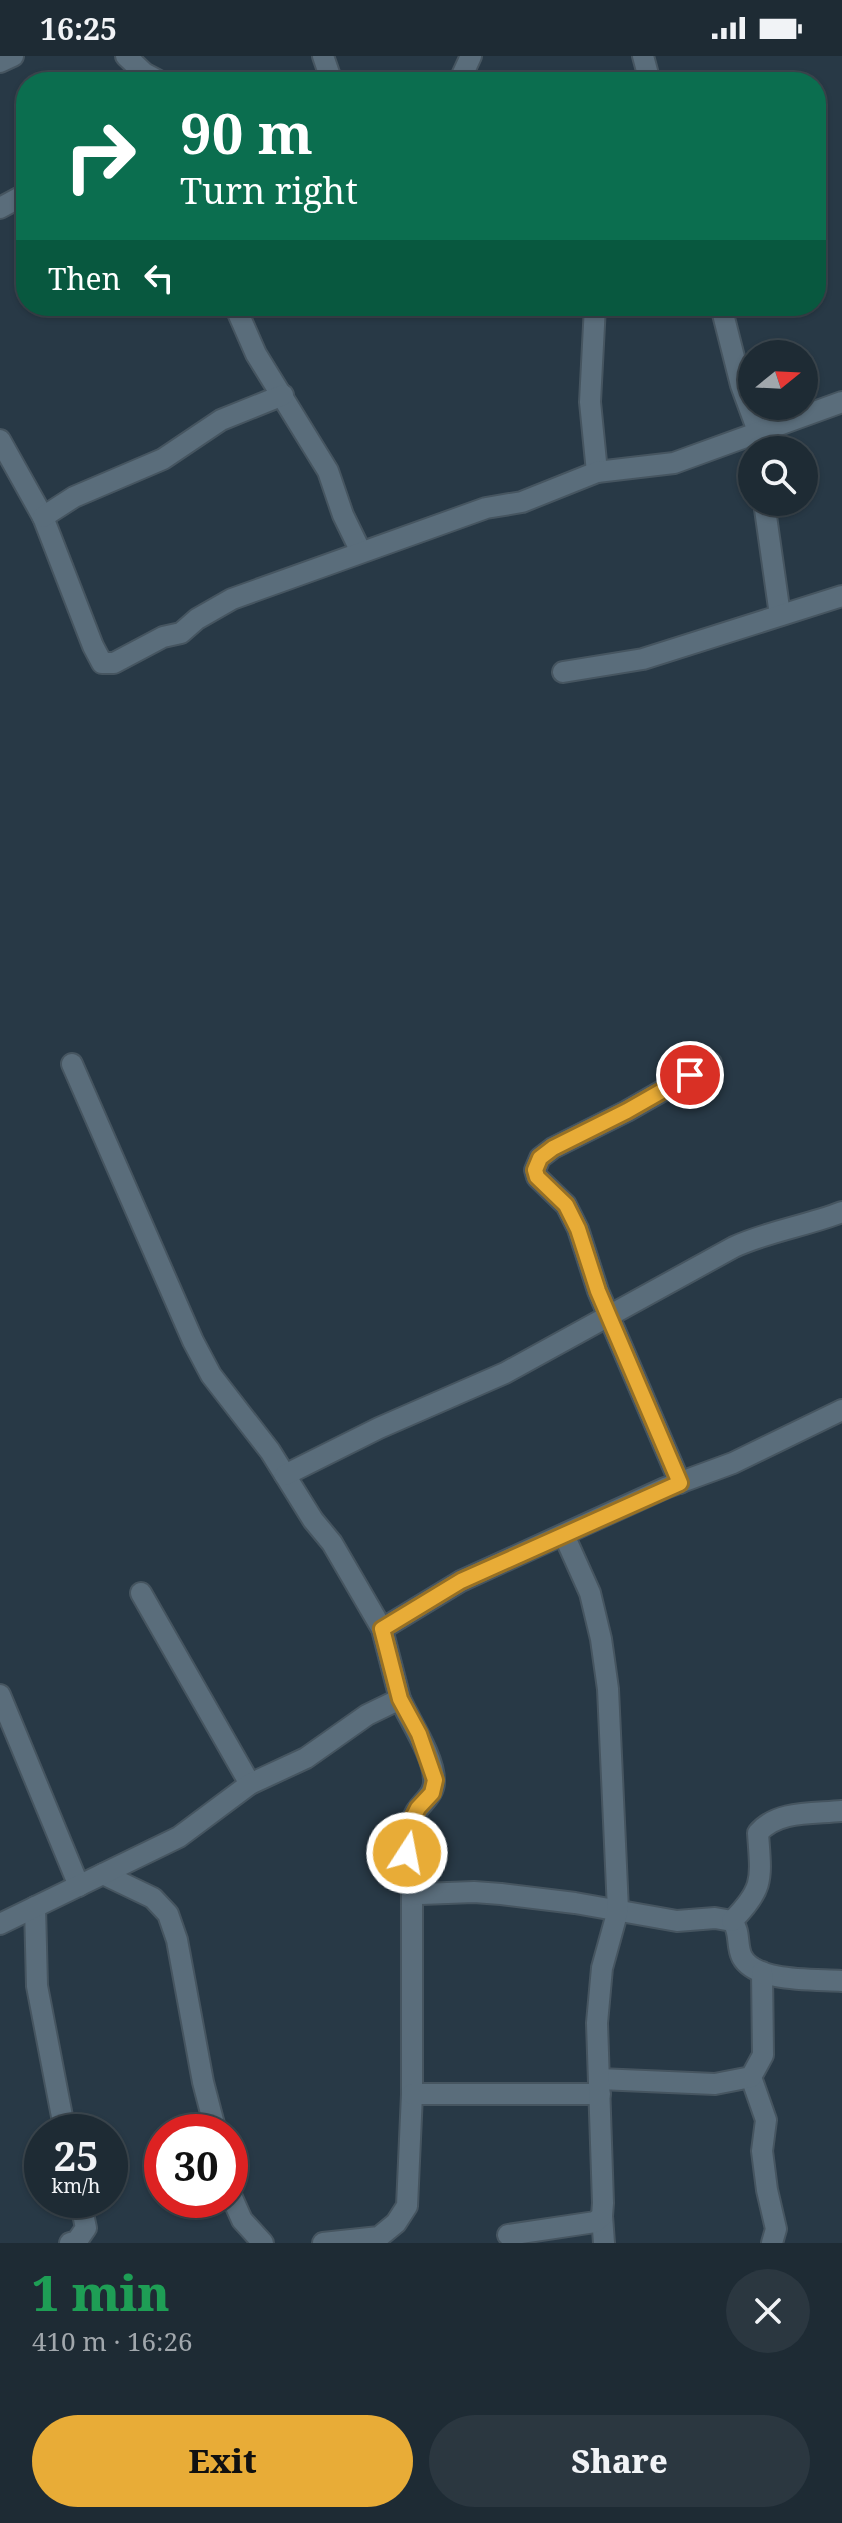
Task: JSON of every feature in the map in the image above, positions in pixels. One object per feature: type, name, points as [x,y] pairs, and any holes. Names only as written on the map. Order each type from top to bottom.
[{"type":"street","points":[[0,62],[13,56]]},
{"type":"street","points":[[126,56],[143,72]]},
{"type":"street","points":[[239,316],[256,354],[328,471],[361,552]]},
{"type":"street","points":[[594,316],[590,402],[597,472]]},
{"type":"street","points":[[724,316],[757,436]]},
{"type":"street","points":[[43,517],[74,497],[163,459],[221,420],[283,395]]},
{"type":"street","points":[[771,436],[842,402]]},
{"type":"street","points":[[0,440],[43,517],[102,663],[114,663],[163,637],[181,633],[197,619],[232,599],[486,508],[537,497],[597,472],[674,463],[738,447]]},
{"type":"street","points":[[766,516],[780,615]]},
{"type":"street","points":[[563,672],[643,659],[842,596]]},
{"type":"street","points":[[680,1483],[598,1291],[578,1229],[566,1205],[537,1177],[535,1170],[540,1158],[553,1148],[627,1111],[711,1063]]},
{"type":"street","points":[[72,1064],[193,1341],[211,1375],[270,1451],[313,1520],[332,1543],[382,1629],[400,1699],[419,1734],[435,1780],[432,1793],[418,1808],[407,1830],[407,1876],[412,1891],[412,2094],[407,2206],[396,2223],[379,2237],[323,2243]]},
{"type":"street","points":[[285,1475],[379,1428],[505,1373],[746,1241],[842,1212]]},
{"type":"street","points":[[382,1629],[461,1581],[680,1483],[733,1463],[842,1410]]},
{"type":"street","points":[[564,1535],[590,1593],[608,1689],[618,1910],[602,1968],[597,2023],[604,2243]]},
{"type":"street","points":[[141,1593],[250,1784]]},
{"type":"street","points":[[0,1695],[79,1886]]},
{"type":"street","points":[[0,1924],[179,1837],[250,1784],[306,1758],[367,1715],[400,1699]]},
{"type":"street","points":[[732,1921],[753,1900],[761,1878],[758,1833],[767,1823],[784,1816],[842,1811]]},
{"type":"street","points":[[103,1874],[153,1898],[168,1914],[177,1940],[211,2114]]},
{"type":"street","points":[[412,1891],[421,1894],[501,1894],[677,1921],[715,1918],[732,1921],[738,1928],[740,1955],[762,1972],[777,1977],[842,1981]]},
{"type":"street","points":[[35,1907],[37,1986],[62,2114]]},
{"type":"street","points":[[762,1972],[763,2055],[751,2077],[766,2120],[762,2151],[776,2229],[772,2243]]},
{"type":"street","points":[[412,2094],[715,2084],[751,2077]]},
{"type":"street","points":[[508,2235],[595,2222],[602,2216]]},
{"type":"street","points":[[70,2243],[77,2241],[86,2228],[84,2218]]},
{"type":"street","points":[[241,2218],[263,2243]]},
{"type":"route","points":[[407,1853],[407,1830],[418,1808],[432,1793],[435,1780],[419,1734],[400,1699],[382,1629],[461,1581],[680,1483],[598,1291],[578,1229],[566,1205],[537,1177],[535,1170],[540,1158],[553,1148],[690,1075]]}]
